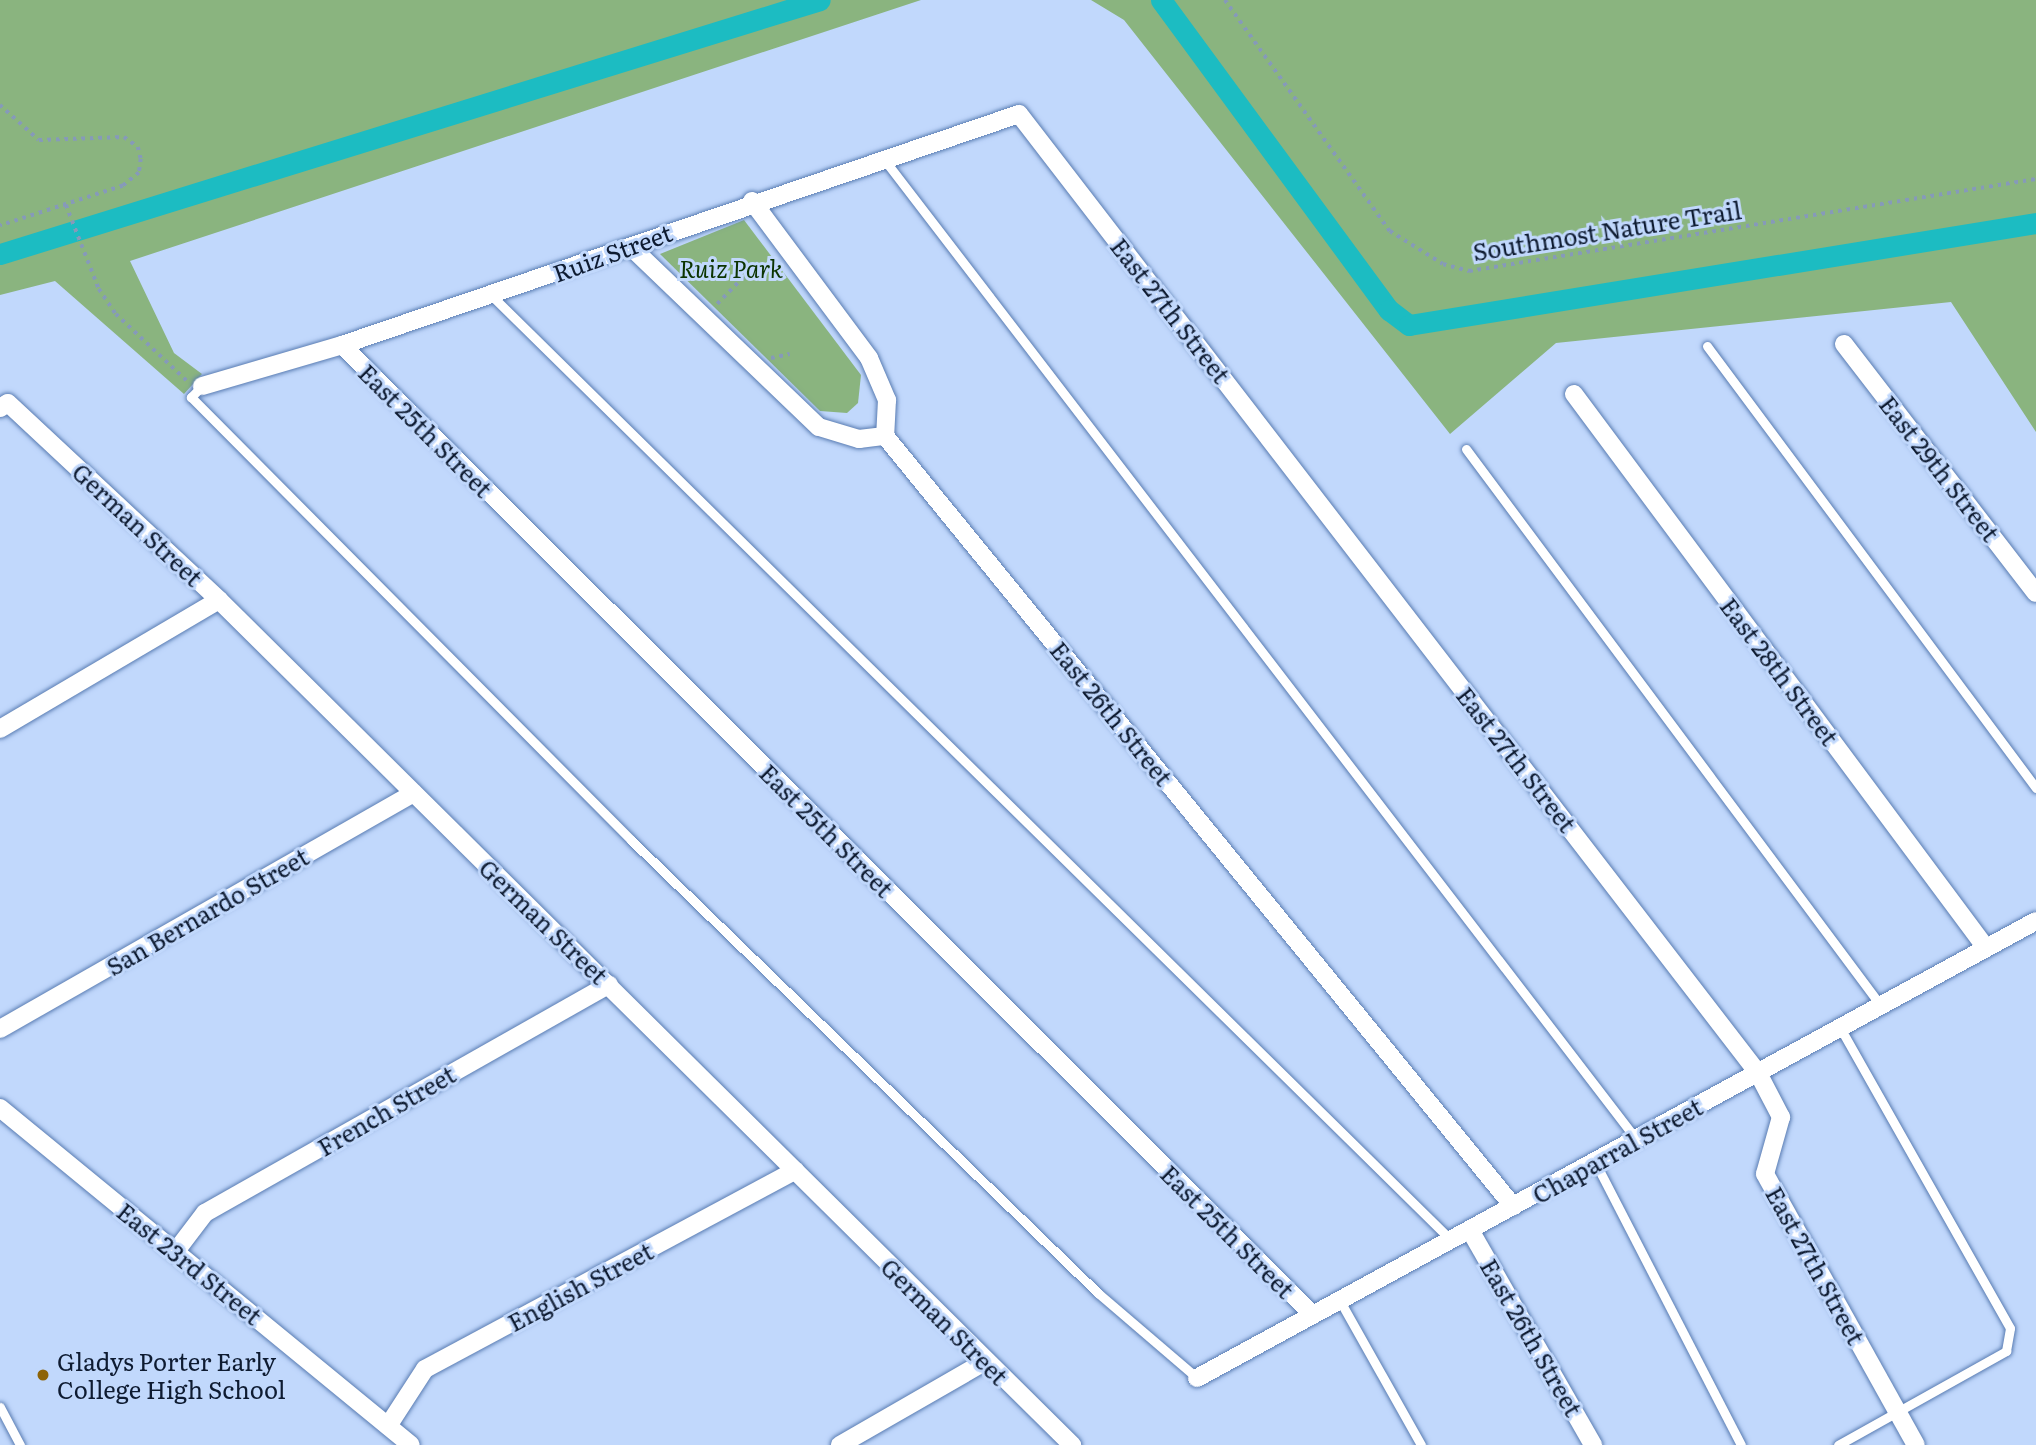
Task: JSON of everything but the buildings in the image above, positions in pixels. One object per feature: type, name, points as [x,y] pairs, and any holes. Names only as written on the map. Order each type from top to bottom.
[{"type":"street","name":"Ruiz Street","points":[[202,386],[342,345],[631,247],[752,201],[1020,114]]},
{"type":"street","name":"East 27th Street","points":[[1020,114],[1758,1073],[1782,1117],[1765,1174],[1916,1445]]},
{"type":"street","points":[[631,247],[819,427],[859,439],[885,436],[887,400],[869,358],[752,201]]},
{"type":"street","name":"East 29th Street","points":[[1844,344],[2036,593]]},
{"type":"street","name":"East 25th Street","points":[[342,345],[1313,1315]]},
{"type":"street","name":"East 28th Street","points":[[1574,394],[1986,948]]},
{"type":"street","name":"German Street","points":[[4,406],[219,600],[1072,1445]]},
{"type":"street","name":"East 26th Street","points":[[885,436],[1513,1206]]},
{"type":"street","points":[[0,729],[219,600]]},
{"type":"street","name":"San Bernardo Street","points":[[0,1029],[413,793]]},
{"type":"street","name":"Chaparral Street","points":[[1197,1378],[2036,921]]},
{"type":"street","name":"French Street","points":[[176,1251],[205,1213],[609,984]]},
{"type":"street","name":"East 23rd Street","points":[[0,1108],[411,1445]]},
{"type":"street","name":"English Street","points":[[387,1426],[425,1369],[795,1171]]},
{"type":"street","name":"East 26th Street","points":[[1470,1230],[1593,1445]]},
{"type":"street","points":[[840,1445],[986,1361]]},
{"type":"lane","points":[[883,159],[1636,1139]]},
{"type":"lane","points":[[491,295],[1451,1240]]},
{"type":"lane","points":[[1707,346],[2036,788]]},
{"type":"lane","points":[[202,386],[191,397],[631,840],[1098,1293],[1197,1378]]},
{"type":"lane","points":[[1466,449],[1881,1006]]},
{"type":"lane","points":[[1838,1445],[2006,1351],[2010,1328],[1840,1028]]},
{"type":"lane","points":[[1595,1162],[1741,1445]]},
{"type":"lane","points":[[1340,1301],[1421,1445]]},
{"type":"lane","points":[[0,1407],[20,1445]]},
{"type":"path","name":"Southmost Nature Trail","points":[[1226,0],[1390,231],[1443,264],[1468,271],[2036,178]]},
{"type":"path","points":[[0,105],[40,140],[124,137],[138,147],[139,173],[123,186],[0,226]]},
{"type":"path","points":[[66,205],[89,267],[116,314],[186,381],[202,386]]},
{"type":"path","points":[[709,321],[720,297],[756,264]]},
{"type":"green space","points":[[0,0],[921,0],[130,261],[174,353],[202,374],[184,394],[55,281],[0,295]]},
{"type":"green space","points":[[1091,0],[2036,0],[2036,432],[1951,302],[1556,343],[1450,434],[1124,20]]},
{"type":"green space","name":"Ruiz Park","points":[[744,220],[861,375],[858,403],[847,413],[820,411],[660,254]]},
{"type":"waterway","points":[[0,254],[820,0]]},
{"type":"waterway","points":[[1161,0],[1389,310],[1409,325],[2036,223]]},
{"type":"place","name":"Gladys Porter Early College High School","points":[[43,1375]]}]
